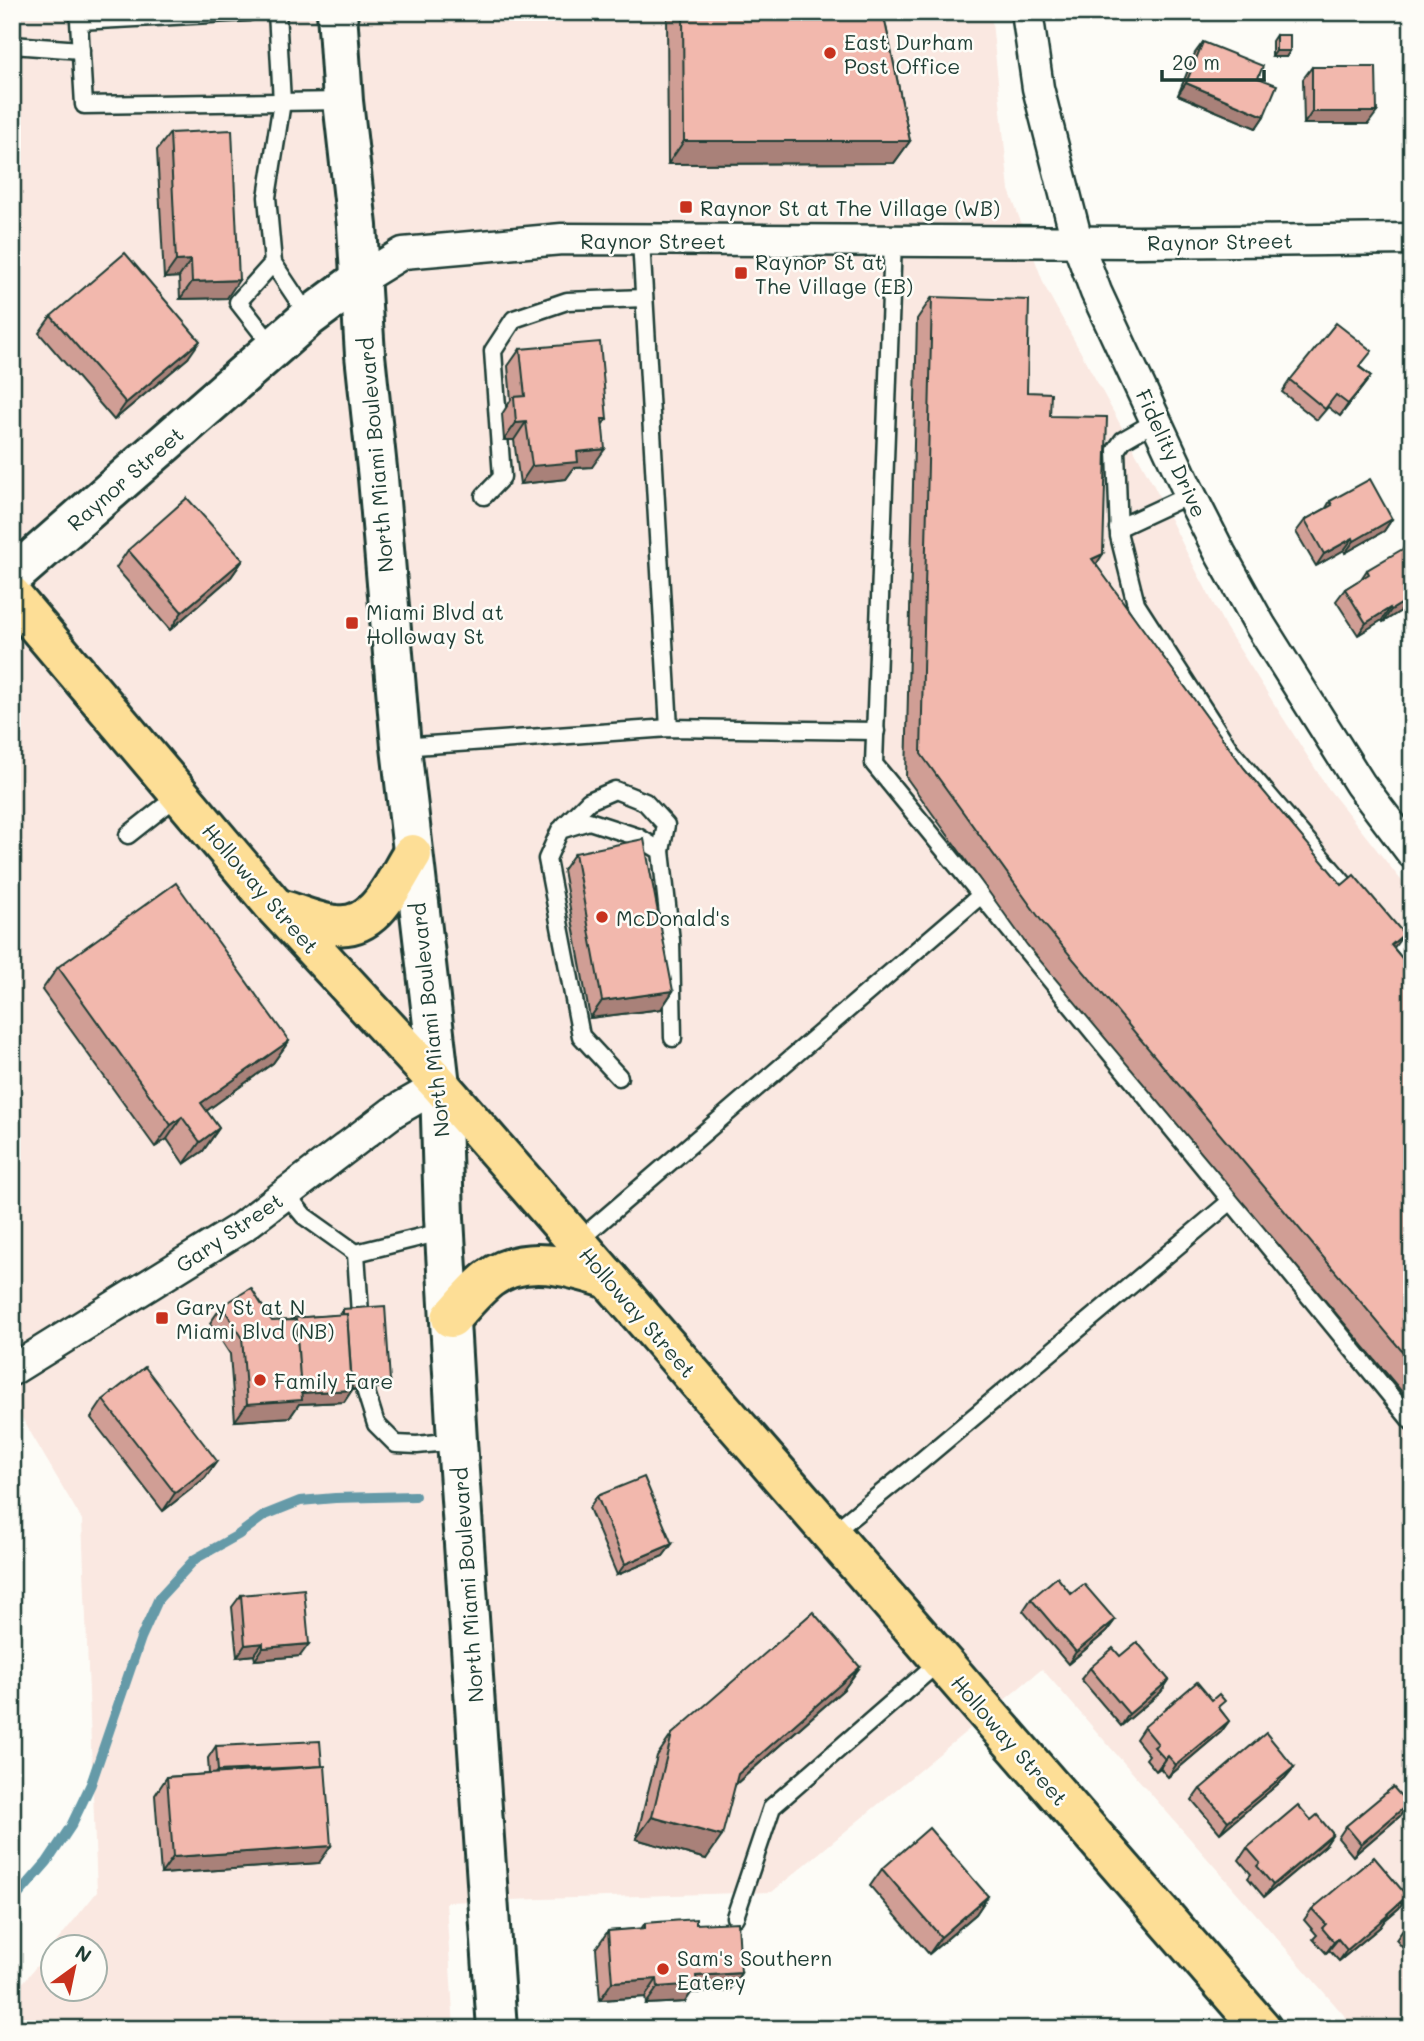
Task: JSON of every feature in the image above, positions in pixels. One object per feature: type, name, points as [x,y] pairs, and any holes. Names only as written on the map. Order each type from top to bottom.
[{"type":"main road","name":"Holloway Street","points":[[12,596],[275,907],[440,1085],[1262,2029]]},
{"type":"main road","points":[[275,907],[335,925],[351,924],[365,919],[380,905],[412,854]]},
{"type":"main road","points":[[451,1318],[500,1272],[527,1264],[560,1265],[609,1279]]},
{"type":"street","name":"North Miami Boulevard","points":[[337,12],[401,747],[440,1085],[457,1441],[498,2029]]},
{"type":"street","name":"Fidelity Drive","points":[[1027,12],[1038,88],[1077,241],[1096,292],[1220,553],[1260,625],[1360,784],[1412,853]]},
{"type":"street","name":"Raynor Street","points":[[12,577],[309,317],[359,280],[403,253],[562,239],[1412,239]]},
{"type":"street","name":"Gary Street","points":[[12,1370],[242,1227],[393,1112],[440,1085]]},
{"type":"lane","points":[[249,12],[79,21],[84,104],[343,102]]},
{"type":"lane","points":[[277,12],[282,102],[267,197],[274,263],[309,317]]},
{"type":"lane","points":[[12,45],[81,50]]},
{"type":"lane","points":[[641,240],[669,728]]},
{"type":"lane","points":[[893,240],[874,764],[1412,1422]]},
{"type":"lane","points":[[274,263],[239,302],[274,348]]},
{"type":"lane","points":[[484,496],[502,477],[493,351],[514,319],[567,302],[644,298]]},
{"type":"lane","points":[[1156,421],[1124,440],[1116,450],[1118,528],[1136,604],[1230,750],[1412,963]]},
{"type":"lane","points":[[1118,528],[1191,494]]},
{"type":"lane","points":[[401,747],[669,728],[876,731]]},
{"type":"lane","points":[[619,1077],[581,1036],[547,859],[560,830],[589,801],[615,790],[645,802],[666,825],[661,851],[671,941],[673,1038]]},
{"type":"lane","points":[[128,835],[180,794]]},
{"type":"lane","points":[[560,830],[589,821],[638,836],[661,851]]},
{"type":"lane","points":[[577,1242],[981,895]]},
{"type":"lane","points":[[286,1194],[304,1216],[356,1253],[445,1231]]},
{"type":"lane","points":[[831,1534],[1231,1201]]},
{"type":"lane","points":[[356,1253],[360,1314]]},
{"type":"lane","points":[[365,1389],[376,1424],[396,1444],[457,1441]]},
{"type":"lane","points":[[734,1917],[772,1807],[941,1660]]},
{"type":"shaded area","points":[[12,12],[991,12],[1009,190],[1045,287],[1154,486],[1226,628],[1327,787],[1412,894],[1412,2029],[1356,2029],[1042,1669],[772,1892],[446,1902],[454,2029],[12,2029],[12,1996],[38,1964],[38,2002],[108,2002],[108,1932],[64,1932],[97,1892],[82,1520],[12,1401]]},
{"type":"building","points":[[683,12],[883,12],[910,141],[684,141]]},
{"type":"building","points":[[1276,35],[1290,35],[1290,51],[1276,51]]},
{"type":"building","points":[[1203,42],[1263,66],[1258,78],[1277,85],[1264,116],[1186,83]]},
{"type":"building","points":[[1312,67],[1376,67],[1377,112],[1312,112]]},
{"type":"building","points":[[232,130],[239,280],[192,282],[191,260],[176,261],[170,133]]},
{"type":"building","points":[[125,253],[200,341],[126,403],[51,316]]},
{"type":"building","points":[[932,297],[1029,300],[1027,392],[1051,393],[1050,416],[1107,417],[1103,554],[1092,559],[1244,768],[1342,885],[1354,875],[1404,934],[1391,945],[1412,970],[1412,1363],[1043,923],[921,754]]},
{"type":"building","points":[[1336,323],[1372,351],[1359,367],[1371,376],[1348,404],[1336,395],[1325,409],[1290,380]]},
{"type":"building","points":[[600,342],[607,419],[602,419],[605,449],[577,452],[578,462],[532,466],[526,422],[516,423],[514,397],[525,396],[520,349]]},
{"type":"building","points":[[1370,479],[1392,519],[1354,541],[1353,538],[1324,554],[1305,520],[1332,505],[1330,501]]},
{"type":"building","points":[[187,498],[243,560],[182,612],[128,550]]},
{"type":"building","points":[[1406,547],[1412,556],[1412,597],[1366,623],[1345,589],[1369,574],[1367,570]]},
{"type":"building","points":[[644,839],[673,991],[602,1001],[575,853]]},
{"type":"building","points":[[176,883],[289,1041],[201,1103],[219,1128],[200,1142],[182,1117],[171,1125],[58,967]]},
{"type":"building","points":[[251,1288],[272,1321],[296,1320],[302,1400],[247,1404],[242,1337],[222,1306]]},
{"type":"building","points":[[385,1306],[390,1381],[352,1384],[347,1314],[343,1315],[343,1309]]},
{"type":"building","points":[[347,1314],[352,1390],[301,1393],[296,1320],[292,1318]]},
{"type":"building","points":[[145,1367],[217,1461],[175,1493],[103,1400]]},
{"type":"building","points":[[644,1477],[672,1544],[625,1564],[597,1496]]},
{"type":"building","points":[[1057,1577],[1071,1594],[1084,1584],[1115,1620],[1076,1652],[1031,1599]]},
{"type":"building","points":[[304,1589],[309,1644],[263,1648],[263,1643],[245,1645],[241,1595]]},
{"type":"building","points":[[813,1612],[860,1667],[738,1774],[722,1836],[652,1817],[672,1734]]},
{"type":"building","points":[[1137,1642],[1169,1680],[1129,1714],[1090,1668],[1113,1648],[1120,1656]]},
{"type":"building","points":[[1197,1682],[1212,1700],[1219,1694],[1225,1701],[1218,1707],[1229,1721],[1176,1765],[1168,1756],[1165,1759],[1154,1747],[1158,1744],[1144,1727]]},
{"type":"building","points":[[1266,1733],[1294,1767],[1228,1821],[1200,1789]]},
{"type":"building","points":[[320,1741],[322,1766],[218,1771],[216,1746]]},
{"type":"building","points":[[325,1766],[331,1846],[173,1857],[167,1777]]},
{"type":"building","points":[[1393,1787],[1408,1804],[1361,1844],[1346,1826]]},
{"type":"building","points":[[1298,1805],[1311,1820],[1317,1815],[1333,1834],[1273,1885],[1257,1866],[1260,1863],[1247,1848]]},
{"type":"building","points":[[929,1828],[988,1896],[941,1937],[882,1869]]},
{"type":"building","points":[[1374,1857],[1407,1896],[1347,1950],[1338,1939],[1334,1942],[1322,1928],[1326,1924],[1312,1909]]},
{"type":"building","name":"Sam's Southern Eatery","points":[[696,1919],[696,1924],[738,1922],[741,1973],[696,1976],[697,1984],[658,1987],[657,1979],[612,1982],[608,1931],[645,1928],[645,1923]]},
{"type":"waterway","points":[[19,1894],[47,1862],[71,1826],[91,1784],[141,1638],[159,1598],[195,1559],[238,1535],[265,1515],[300,1501],[415,1496]]},
{"type":"place","name":"East Durham Post Office","points":[[830,53]]},
{"type":"place","name":"Raynor St at The Village (WB)","points":[[686,207]]},
{"type":"place","name":"Raynor St at The Village (EB)","points":[[741,273]]},
{"type":"place","name":"Miami Blvd at Holloway St","points":[[352,623]]},
{"type":"place","name":"McDonald's","points":[[602,917]]},
{"type":"place","name":"Gary St at N Miami Blvd (NB)","points":[[162,1318]]},
{"type":"place","name":"Family Fare","points":[[260,1380]]},
{"type":"place","name":"Sam's Southern Eatery","points":[[663,1969]]}]
